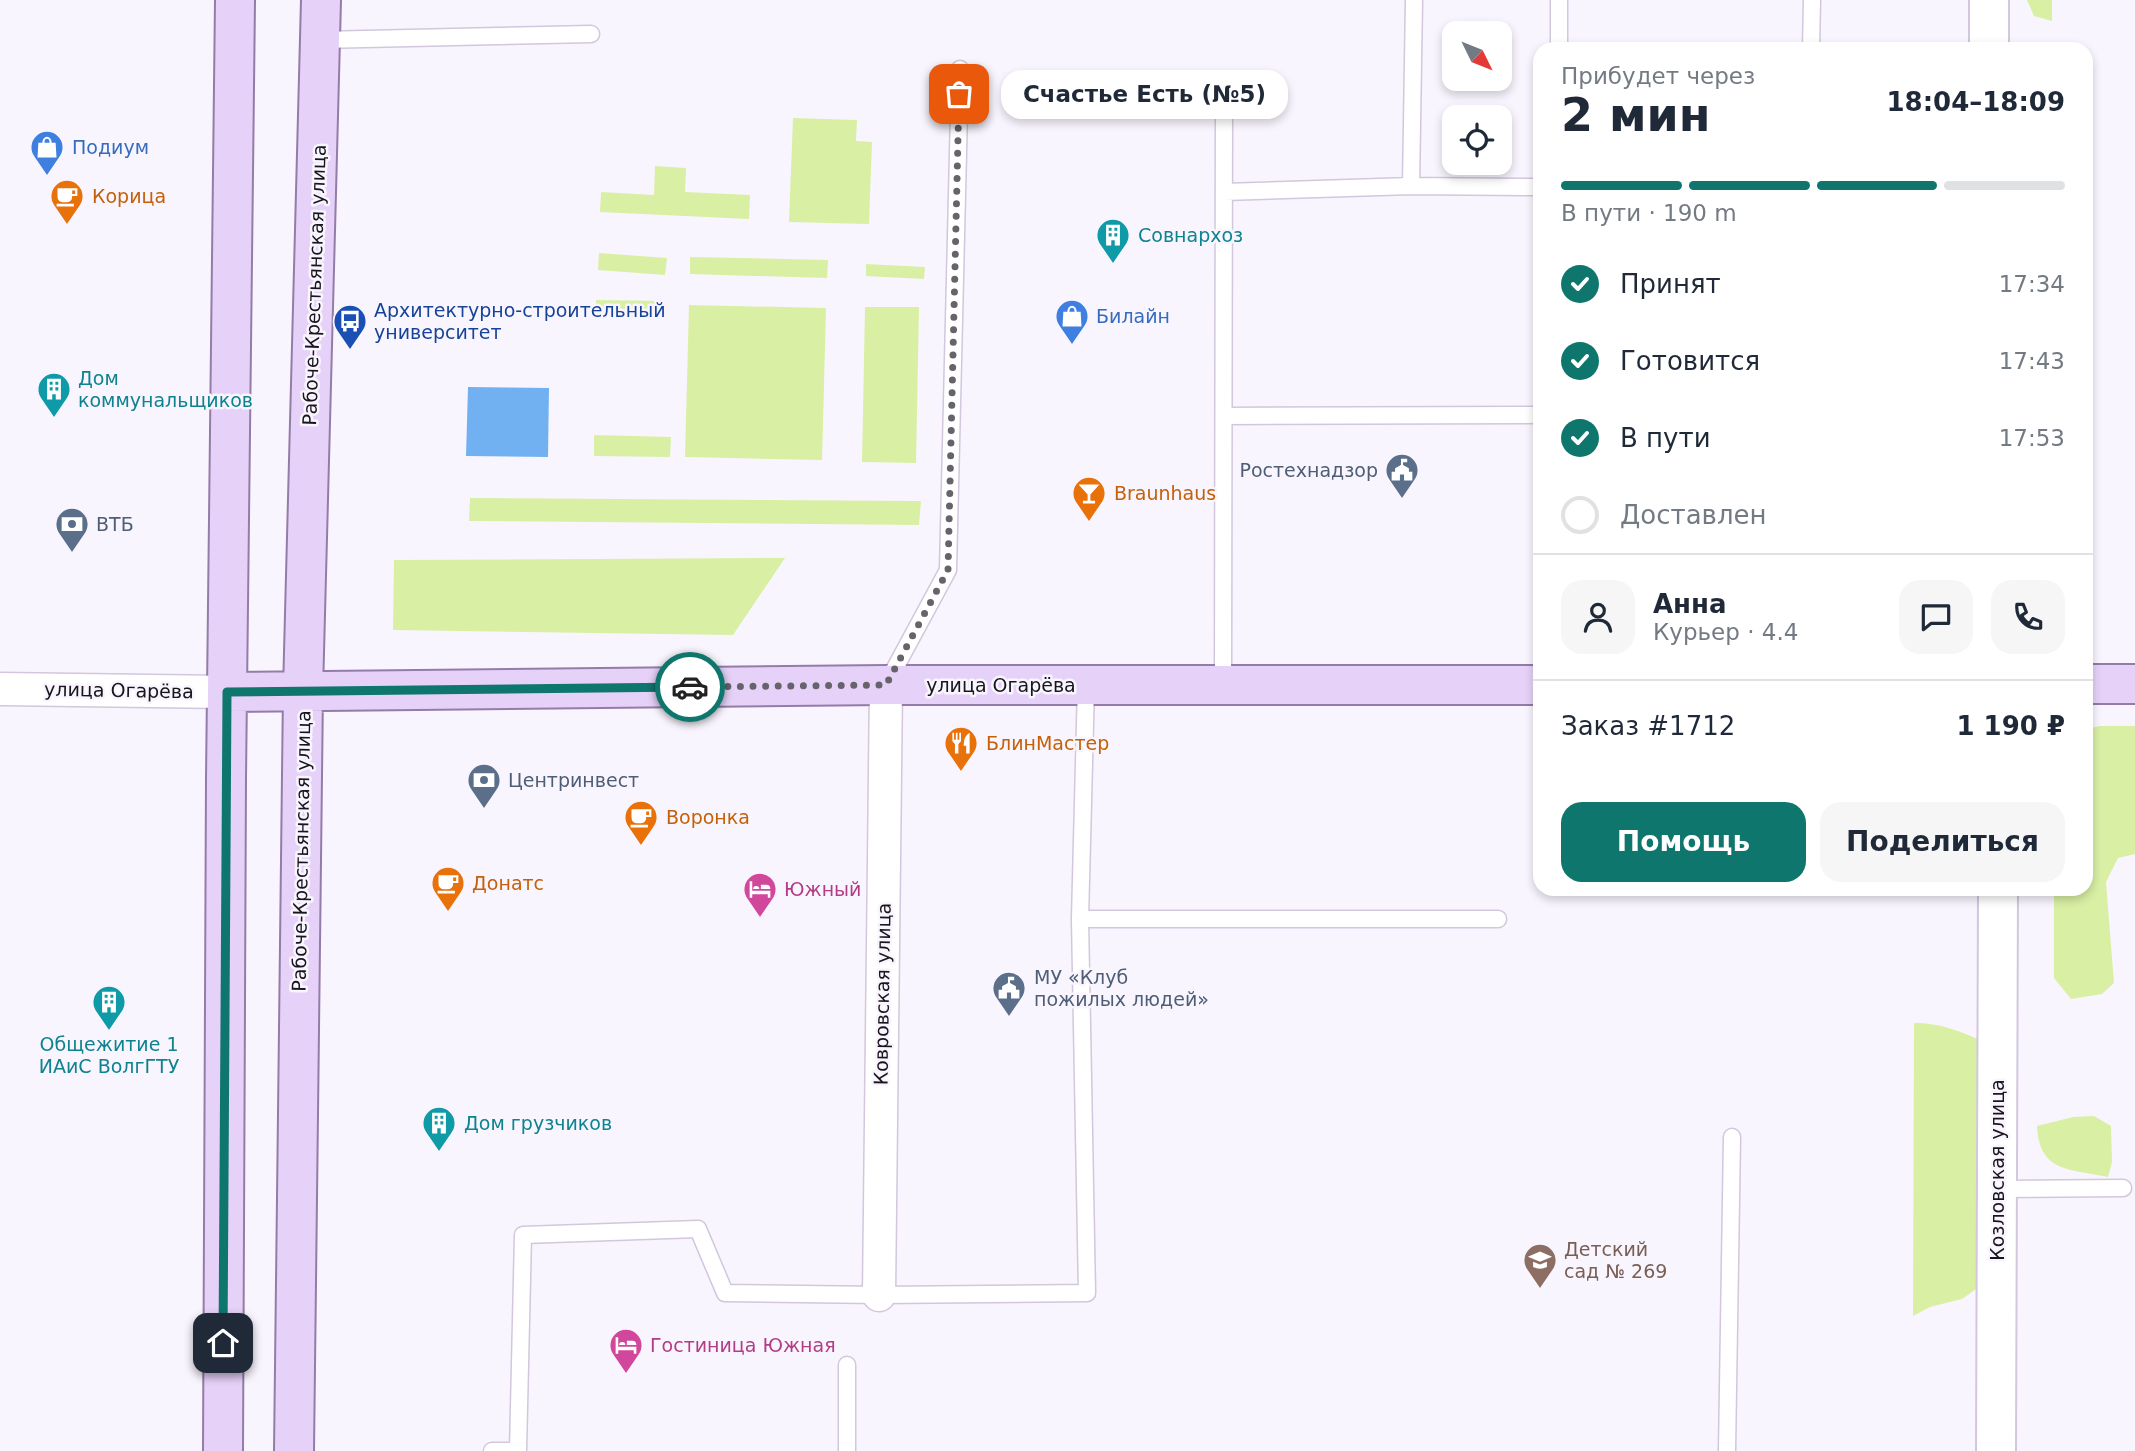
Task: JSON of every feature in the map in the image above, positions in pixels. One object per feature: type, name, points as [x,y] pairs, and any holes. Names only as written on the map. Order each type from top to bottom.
[{"type":"main road","points":[[223,1451],[234,0]]},
{"type":"main road","name":"Рабоче-Крестьянская улица","points":[[294,1451],[303,691],[321,0]]},
{"type":"main road","points":[[2093,684],[2135,684]]},
{"type":"main road","name":"улица Огарёва","points":[[227,692],[886,685],[1533,685]]},
{"type":"street","points":[[1989,0],[1989,42]]},
{"type":"street","name":"Ковровская улица","points":[[879,1295],[886,685]]},
{"type":"street","name":"улица Огарёва","points":[[0,690],[227,692]]},
{"type":"street","name":"Козловская улица","points":[[1996,1451],[1998,896]]},
{"type":"lane","points":[[1411,186],[1414,0]]},
{"type":"lane","points":[[1559,0],[1559,42]]},
{"type":"lane","points":[[1811,42],[1812,0]]},
{"type":"lane","points":[[320,40],[591,34]]},
{"type":"lane","name":"Ковровская улица","points":[[886,685],[948,570],[960,69]]},
{"type":"lane","points":[[1223,685],[1224,92]]},
{"type":"lane","points":[[1224,192],[1411,186],[1533,187]]},
{"type":"lane","points":[[1224,416],[1533,415]]},
{"type":"lane","points":[[492,1451],[518,1451],[523,1235],[698,1229],[725,1293],[1087,1293],[1080,919],[1086,685]]},
{"type":"lane","points":[[1080,919],[1498,919]]},
{"type":"lane","points":[[1727,1451],[1732,1137]]},
{"type":"lane","points":[[1996,1189],[2123,1188]]},
{"type":"lane","points":[[847,1365],[847,1451]]},
{"type":"green space","points":[[2027,0],[2052,0],[2052,21],[2034,16]]},
{"type":"green space","points":[[793,118],[857,120],[856,141],[872,142],[869,224],[789,222]]},
{"type":"green space","points":[[655,166],[686,168],[685,192],[750,195],[749,219],[600,212],[601,192],[654,195]]},
{"type":"green space","points":[[599,253],[667,258],[665,275],[598,270]]},
{"type":"green space","points":[[690,257],[828,260],[827,278],[690,274]]},
{"type":"green space","points":[[866,264],[925,267],[924,279],[866,276]]},
{"type":"green space","points":[[596,300],[664,301],[664,318],[596,317]]},
{"type":"green space","points":[[689,305],[826,308],[822,460],[685,457]]},
{"type":"green space","points":[[865,307],[919,307],[916,463],[862,462]]},
{"type":"green space","points":[[594,435],[671,437],[670,457],[594,456]]},
{"type":"green space","points":[[470,498],[921,501],[919,525],[469,521]]},
{"type":"green space","points":[[785,558],[733,635],[393,630],[394,560]]},
{"type":"green space","points":[[2135,726],[2135,854],[2118,858],[2106,882],[2114,983],[2102,994],[2071,999],[2054,978],[2054,896],[2093,896],[2093,728]]},
{"type":"green space","points":[[1914,1023],[1950,1028],[1984,1042],[1983,1284],[1962,1299],[1930,1307],[1913,1316]]},
{"type":"green space","points":[[2094,1116],[2111,1126],[2112,1162],[2108,1177],[2059,1166],[2044,1153],[2039,1141],[2037,1126],[2073,1117]]},
{"type":"water","points":[[468,387],[549,388],[548,457],[466,456]]},
{"type":"way so far","points":[[690,687],[886,685],[948,570],[959,94]]},
{"type":"place","name":"Счастье Есть (№5)","points":[[959,94]]},
{"type":"place","name":"Подиум","points":[[47,177]]},
{"type":"place","name":"Корица","points":[[67,226]]},
{"type":"place","name":"Совнархоз","points":[[1113,265]]},
{"type":"place","name":"Билайн","points":[[1072,346]]},
{"type":"place","name":"Архитектурно-строительный университет","points":[[350,351]]},
{"type":"place","name":"Дом коммунальщиков","points":[[54,419]]},
{"type":"place","name":"Ростехнадзор","points":[[1402,500]]},
{"type":"place","name":"Braunhaus","points":[[1089,523]]},
{"type":"place","name":"ВТБ","points":[[72,554]]},
{"type":"place","name":"БлинМастер","points":[[961,773]]},
{"type":"place","name":"Центринвест","points":[[484,810]]},
{"type":"place","name":"Воронка","points":[[641,847]]},
{"type":"place","name":"Донатс","points":[[448,913]]},
{"type":"place","name":"Южный","points":[[760,919]]},
{"type":"place","name":"МУ «Клуб пожилых людей»","points":[[1009,1018]]},
{"type":"place","name":"Общежитие 1 ИАиС ВолгГТУ","points":[[109,1032]]},
{"type":"place","name":"Дом грузчиков","points":[[439,1153]]},
{"type":"place","name":"Детский сад № 269","points":[[1540,1290]]},
{"type":"place","name":"Гостиница Южная","points":[[626,1375]]},
{"type":"route","points":[[223,1343],[227,692],[690,687]]}]
